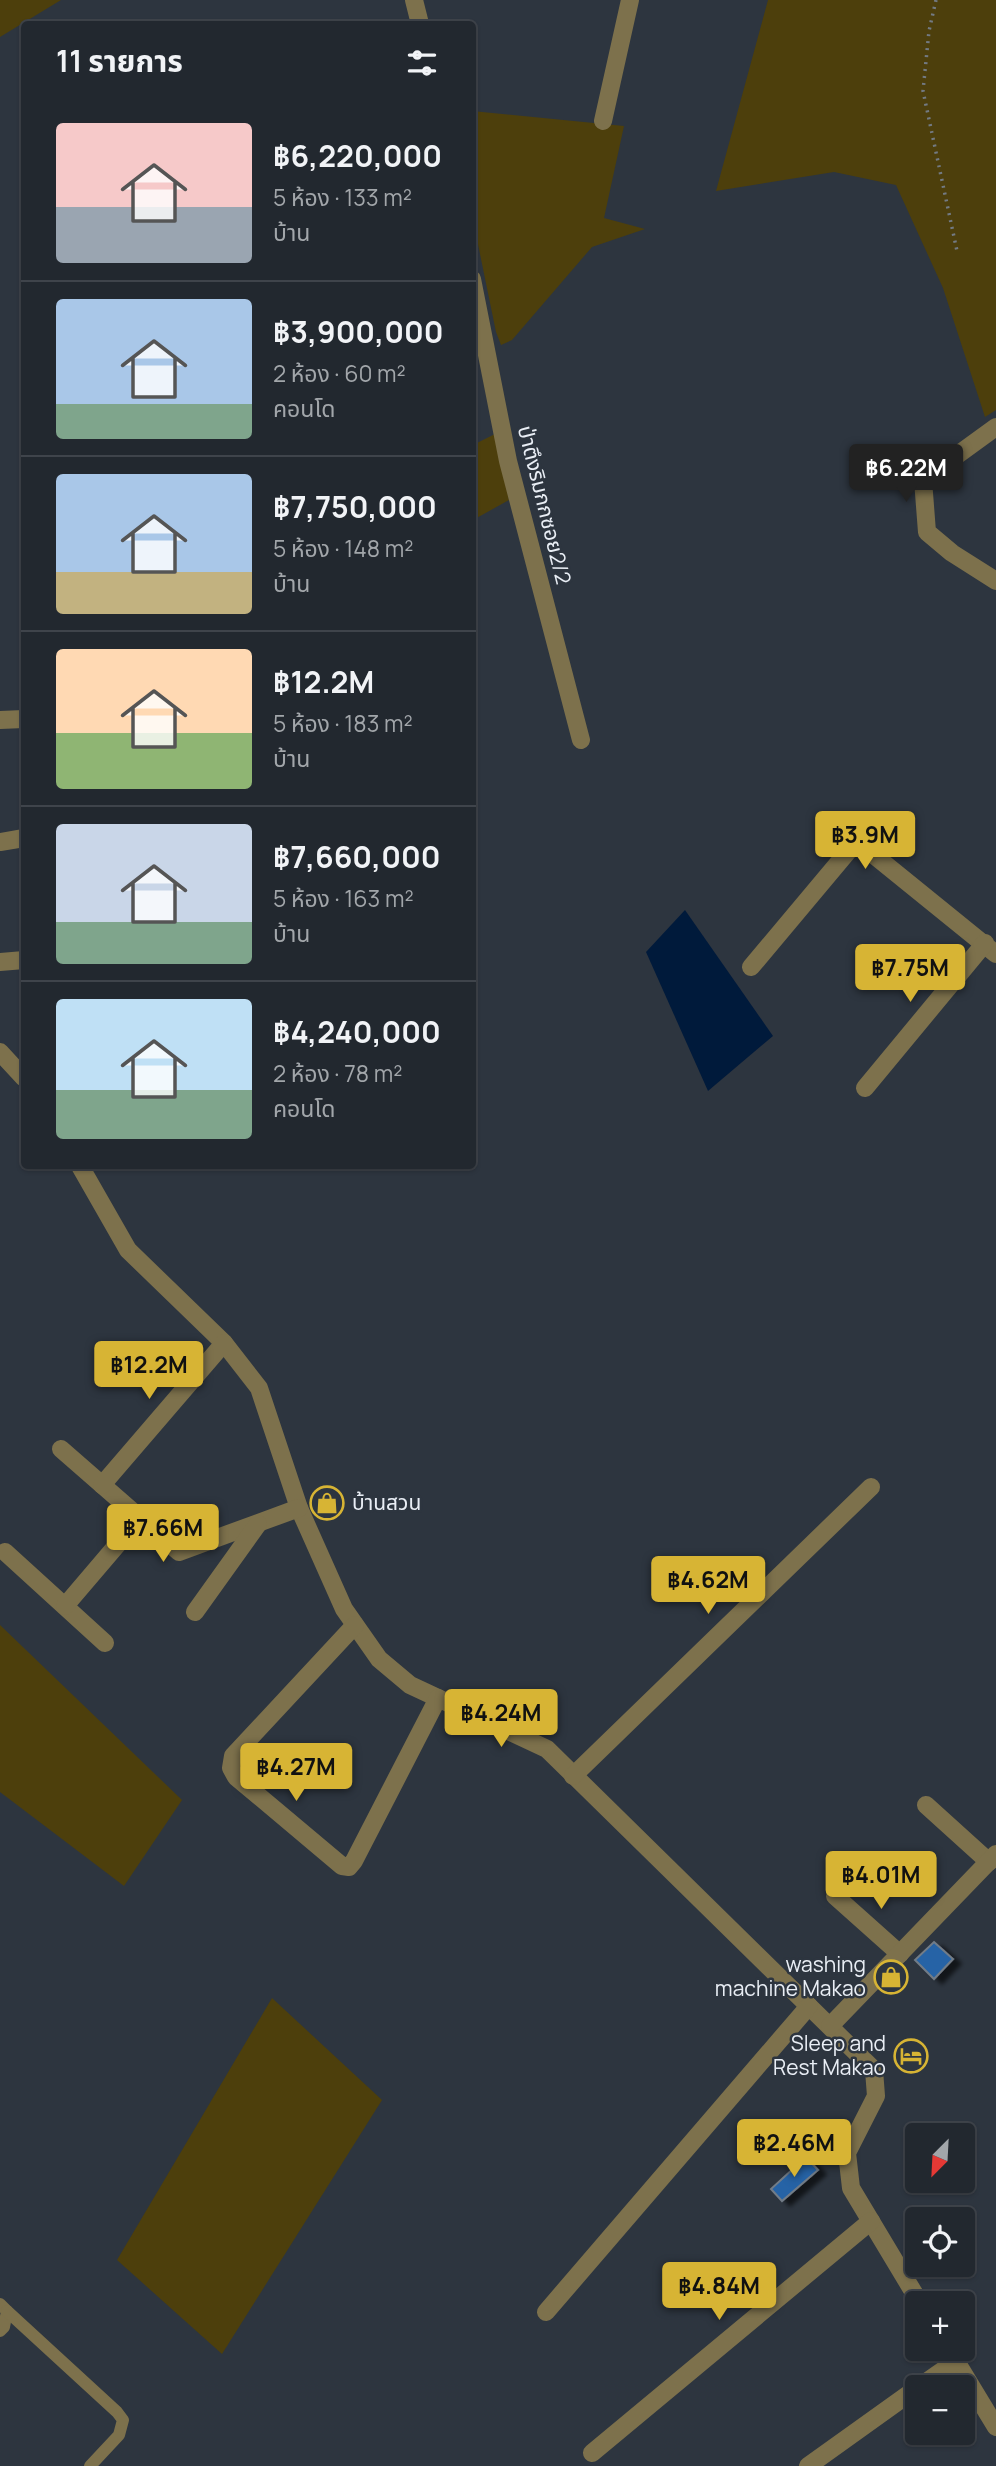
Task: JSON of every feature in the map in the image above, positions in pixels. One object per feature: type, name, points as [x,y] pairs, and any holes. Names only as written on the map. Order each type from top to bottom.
[{"type":"street","points":[[414,0],[418,21]]},
{"type":"street","points":[[603,121],[630,0]]},
{"type":"street","name":"ป่าตึงริมกกซอย2/2","points":[[476,299],[508,461],[581,740]]},
{"type":"street","points":[[996,427],[923,480],[927,532],[952,553],[996,580]]},
{"type":"street","points":[[0,720],[21,719]]},
{"type":"street","points":[[0,842],[21,838]]},
{"type":"street","points":[[751,967],[855,843],[861,844],[990,948],[865,1088]]},
{"type":"street","points":[[0,962],[21,960]]},
{"type":"street","points":[[0,1052],[21,1075]]},
{"type":"street","points":[[82,1169],[128,1250],[225,1343],[259,1388],[299,1508],[344,1609],[379,1659],[410,1685],[547,1749],[874,2070],[876,2096],[847,2153],[851,2188],[913,2291]]},
{"type":"street","points":[[102,1485],[225,1343]]},
{"type":"street","points":[[61,1449],[179,1552],[299,1508]]},
{"type":"street","points":[[573,1776],[872,1487]]},
{"type":"street","points":[[65,1606],[140,1518]]},
{"type":"street","points":[[195,1612],[258,1523]]},
{"type":"street","points":[[5,1552],[105,1643]]},
{"type":"street","points":[[355,1625],[233,1756],[230,1768],[236,1777],[342,1866],[349,1867],[354,1861],[438,1698]]},
{"type":"street","points":[[830,2026],[992,1858],[926,1805]]},
{"type":"street","points":[[835,1896],[900,1954]]},
{"type":"street","points":[[546,2312],[809,2006]]},
{"type":"street","points":[[592,2453],[871,2221]]},
{"type":"street","points":[[931,2375],[946,2361]]},
{"type":"street","points":[[956,2361],[996,2427]]},
{"type":"street","points":[[808,2466],[905,2397]]},
{"type":"lane","points":[[0,2332],[4,2326],[4,2308]]},
{"type":"lane","points":[[4,2308],[117,2412],[122,2420],[119,2435],[90,2466]]},
{"type":"path","points":[[936,0],[929,32],[923,91],[957,251]]},
{"type":"shaded area","points":[[0,0],[61,0],[26,21],[21,21],[21,24],[0,37]]},
{"type":"shaded area","points":[[768,0],[996,0],[996,410],[985,417],[943,288],[896,185],[834,172],[716,191]]},
{"type":"shaded area","points":[[476,111],[624,126],[604,218],[645,229],[592,247],[512,340],[501,345],[476,235]]},
{"type":"shaded area","points":[[495,434],[509,500],[476,518],[476,444]]},
{"type":"shaded area","points":[[0,1625],[182,1800],[124,1886],[0,1792]]},
{"type":"shaded area","points":[[272,1998],[382,2100],[222,2354],[117,2260]]},
{"type":"water","points":[[685,910],[773,1036],[708,1091],[646,952]]},
{"type":"building","points":[[934,1942],[953,1959],[934,1979],[915,1960]]},
{"type":"building","points":[[806,2157],[818,2170],[782,2201],[771,2189]]},
{"type":"place","name":"บ้านสวน","points":[[327,1503]]},
{"type":"place","name":"washing machine Makao","points":[[891,1977]]},
{"type":"place","name":"Sleep and Rest Makao","points":[[911,2056]]}]
